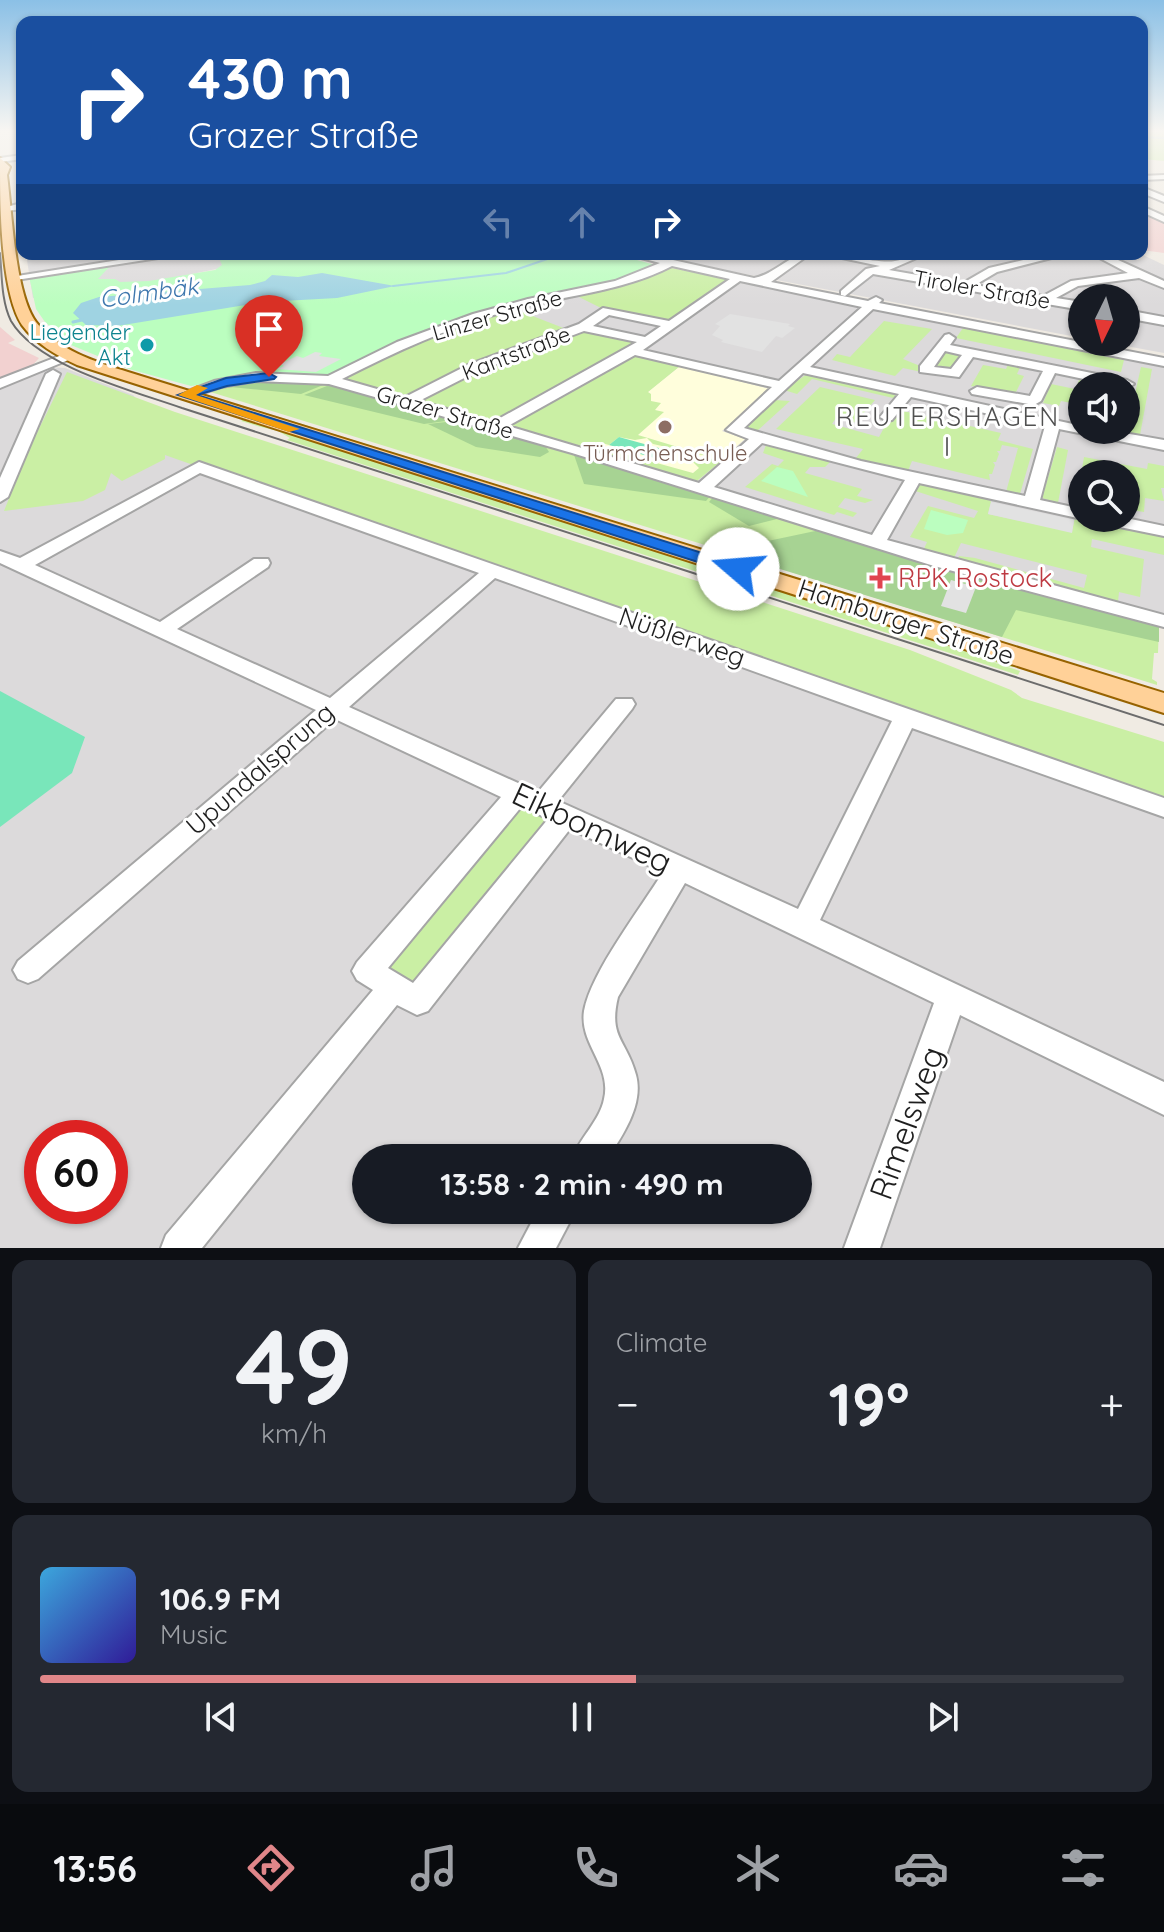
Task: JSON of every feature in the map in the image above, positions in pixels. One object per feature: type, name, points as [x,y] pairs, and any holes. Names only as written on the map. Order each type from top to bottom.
[{"type":"main road","name":"Hamburger Straße","points":[[4,188],[19,304],[26,319],[48,341],[72,356],[184,395],[1164,703]]},
{"type":"street","points":[[7,208],[16,207]]},
{"type":"street","points":[[16,277],[102,260]]},
{"type":"street","points":[[656,260],[845,293],[962,323],[1068,341]]},
{"type":"street","points":[[752,281],[769,279],[796,260]]},
{"type":"street","name":"Tiroler Straße","points":[[864,260],[894,265]]},
{"type":"street","points":[[894,265],[906,260]]},
{"type":"street","points":[[965,286],[993,270],[1036,260]]},
{"type":"street","points":[[1110,260],[1164,285]]},
{"type":"street","name":"Linzer Straße","points":[[330,380],[412,341],[487,313],[628,281],[669,263]]},
{"type":"street","name":"Tiroler Straße","points":[[875,271],[894,265]]},
{"type":"street","points":[[702,269],[752,281],[1068,337]]},
{"type":"street","points":[[845,293],[870,271],[875,271]]},
{"type":"street","name":"Tiroler Straße","points":[[875,271],[1068,304]]},
{"type":"street","points":[[1044,300],[1075,283],[1142,274]]},
{"type":"street","points":[[496,426],[633,351],[738,278]]},
{"type":"street","points":[[873,302],[733,430],[914,478],[1068,511]]},
{"type":"street","name":"Kantstraße","points":[[406,402],[473,368],[583,327],[607,311],[672,325]]},
{"type":"street","points":[[1140,317],[1164,321]]},
{"type":"street","points":[[962,323],[925,369],[954,374],[970,352]]},
{"type":"street","points":[[583,327],[648,341]]},
{"type":"street","points":[[943,347],[1068,372]]},
{"type":"street","points":[[633,351],[783,386]]},
{"type":"street","points":[[1140,353],[1164,354]]},
{"type":"street","points":[[1140,354],[1164,362]]},
{"type":"street","points":[[0,384],[72,356]]},
{"type":"street","points":[[977,391],[1034,401],[1051,368]]},
{"type":"street","points":[[802,369],[1068,427]]},
{"type":"street","points":[[0,497],[53,374]]},
{"type":"street","name":"Grazer Straße","points":[[184,395],[214,385],[258,378],[297,376],[330,380],[496,426],[876,543],[1164,621]]},
{"type":"street","points":[[887,417],[907,393]]},
{"type":"street","points":[[1031,503],[1053,424]]},
{"type":"street","points":[[703,488],[759,438]]},
{"type":"street","points":[[1140,439],[1164,445]]},
{"type":"street","name":"Nüßlerweg","points":[[9,565],[199,467],[1164,808]]},
{"type":"street","points":[[876,543],[914,478]]},
{"type":"street","points":[[1140,526],[1164,531]]},
{"type":"street","points":[[163,629],[261,563]]},
{"type":"street","name":"Eikbomweg","points":[[9,565],[163,629],[804,925],[1164,1099]]},
{"type":"street","name":"Upundalsprung","points":[[28,970],[494,570]]},
{"type":"street","points":[[542,804],[367,971],[417,1001],[542,804],[624,704]]},
{"type":"street","points":[[804,925],[906,716]]},
{"type":"street","points":[[597,1144],[617,1110],[622,1089],[619,1073],[598,1031],[597,1013],[604,993],[680,868]]},
{"type":"street","points":[[179,1248],[394,987]]},
{"type":"street","name":"Rimelsweg","points":[[862,1248],[951,998]]},
{"type":"street","points":[[536,1248],[550,1224]]},
{"type":"shaded area","points":[[1148,213],[1164,220],[1164,253],[1148,251]]},
{"type":"shaded area","points":[[1148,257],[1164,265],[1164,353],[1140,349],[1140,284],[1068,284],[1068,335],[672,260],[1148,260]]},
{"type":"shaded area","points":[[27,260],[260,260],[168,279],[33,298]]},
{"type":"shaded area","points":[[667,268],[1068,345],[1068,356],[1123,356],[1164,364],[1164,615],[885,542],[340,380],[423,340],[511,308]]},
{"type":"shaded area","points":[[730,314],[790,324],[788,326],[795,328],[782,338],[776,336],[762,352],[721,342],[723,340],[712,335],[720,326],[715,324]]},
{"type":"shaded area","points":[[0,327],[15,340],[8,343],[39,358],[30,368],[0,380]]},
{"type":"shaded area","points":[[315,352],[322,353],[319,356],[341,359],[316,372],[277,369],[284,366],[280,364],[297,356],[303,358]]},
{"type":"shaded area","name":"Türmchenschule","points":[[680,366],[770,389],[722,431],[745,439],[697,481],[580,446]]},
{"type":"shaded area","points":[[49,367],[65,368],[133,395],[199,467],[1164,808],[1164,1248],[0,1248],[0,386]]},
{"type":"shaded area","points":[[991,502],[1068,519],[1068,532],[1072,533],[988,514]]},
{"type":"shaded area","points":[[951,580],[976,587],[966,613],[941,606]]},
{"type":"green space","points":[[220,260],[637,260],[659,266],[601,285],[480,312],[356,361],[330,376],[266,374],[191,386],[129,369],[71,345],[45,322],[36,309],[29,276],[111,265],[98,279],[149,281],[215,270],[222,265]]},
{"type":"green space","points":[[666,267],[730,279],[668,324],[607,311],[573,294]]},
{"type":"green space","points":[[512,308],[566,329],[472,364],[405,397],[339,379],[368,363]]},
{"type":"green space","points":[[884,321],[932,329],[903,359],[925,368],[943,347],[970,352],[954,374],[929,371],[931,374],[903,368],[895,376],[832,360],[837,354],[850,357]]},
{"type":"green space","points":[[583,327],[645,341],[494,423],[410,400]]},
{"type":"green space","points":[[963,328],[1068,349],[1068,356],[1104,356],[1124,360],[1121,372],[956,338]]},
{"type":"green space","points":[[631,355],[680,366],[648,392],[651,401],[661,403],[655,410],[664,412],[638,435],[711,457],[653,444],[647,438],[635,440],[619,437],[609,445],[598,442],[595,446],[693,473],[699,468],[691,460],[725,458],[697,481],[507,427]]},
{"type":"green space","points":[[1010,360],[1022,363],[1017,374],[1024,376],[1015,394],[971,386],[983,365],[1006,369]]},
{"type":"green space","points":[[1141,367],[1152,369],[1140,435],[1140,372]]},
{"type":"green space","points":[[67,372],[175,412],[910,650],[1011,690],[1022,698],[1164,742],[1164,808],[165,455],[165,459],[122,481],[111,473],[105,490],[83,501],[4,511],[27,453]]},
{"type":"green space","points":[[807,374],[897,394],[893,398],[812,379],[797,394],[784,390]]},
{"type":"green space","points":[[254,381],[328,383],[301,394],[220,386]]},
{"type":"green space","points":[[238,383],[332,384],[1159,625],[1158,653],[1154,653],[1152,679],[1157,685],[204,390]]},
{"type":"green space","points":[[332,384],[460,419],[424,424],[304,395]]},
{"type":"green space","points":[[1051,384],[1068,388],[1068,402],[1061,401],[1059,406],[1043,403]]},
{"type":"green space","points":[[820,387],[875,400],[857,421],[871,426],[836,418],[832,424],[879,437],[894,409],[1001,433],[998,440],[1033,449],[1020,494],[1006,492],[1018,448],[1002,445],[997,451],[996,462],[993,462],[995,465],[992,474],[989,474],[990,480],[912,461],[908,471],[860,462],[744,429],[774,400],[790,401],[757,431],[856,458],[863,449],[776,429]]},
{"type":"green space","points":[[260,411],[1153,689],[1152,692],[256,413]]},
{"type":"green space","points":[[244,419],[1021,667],[1010,667],[962,653],[1020,671],[1018,675],[287,440],[290,438],[278,431],[241,421]]},
{"type":"green space","points":[[464,420],[544,444],[549,452],[540,457],[476,447],[428,424]]},
{"type":"green space","points":[[619,437],[677,453],[668,462],[609,445]]},
{"type":"green space","points":[[766,445],[830,462],[825,467],[810,467],[805,473],[862,489],[857,496],[873,500],[865,503],[845,498],[838,507],[857,513],[853,517],[837,512],[834,515],[745,487],[772,464],[778,466],[784,460],[763,453]]},
{"type":"green space","points":[[1057,447],[1068,450],[1058,503],[1042,498]]},
{"type":"green space","points":[[573,452],[712,494],[706,501],[584,484]]},
{"type":"green space","points":[[1148,463],[1164,466],[1164,488],[1161,488],[1164,501],[1145,498],[1144,512],[1140,511],[1140,468],[1147,469]]},
{"type":"green space","points":[[777,467],[793,471],[808,497],[761,481]]},
{"type":"green space","points":[[912,482],[989,498],[988,514],[1068,532],[1140,531],[1164,536],[1164,555],[1092,539],[1091,547],[1144,559],[1140,597],[1119,592],[1118,602],[957,560],[959,556],[975,558],[1084,588],[1087,575],[961,543],[953,560],[923,551],[927,542],[910,537],[928,506],[974,518],[978,511],[909,489]]},
{"type":"green space","points":[[715,495],[785,517],[749,526],[709,502]]},
{"type":"green space","points":[[931,510],[968,520],[963,533],[947,535],[924,529]]},
{"type":"green space","points":[[820,530],[1159,625],[1159,642],[1016,610],[1002,637],[721,551]]},
{"type":"green space","points":[[0,691],[85,737],[72,773],[0,827]]},
{"type":"green space","points":[[521,799],[560,818],[415,993],[383,973]]},
{"type":"water","points":[[322,273],[395,286],[337,298],[264,302],[117,326],[86,325],[73,313],[81,303],[99,297],[250,285],[265,281],[272,275],[298,277]]},
{"type":"waterway","name":"Colmbäk","points":[[393,286],[506,273],[544,260]]},
{"type":"waterway","name":"Colmbäk","points":[[73,322],[82,320]]},
{"type":"tram line","points":[[0,253],[4,296],[11,321],[42,352],[89,375],[182,408],[1164,725]]},
{"type":"slow traffic","points":[[202,388],[184,395],[293,429]]},
{"type":"place","name":"Liegender Akt","points":[[147,345]]},
{"type":"place","name":"Türmchenschule","points":[[665,427]]},
{"type":"place","name":"RPK Rostock","points":[[880,578]]},
{"type":"district","name":"REUTERSHAGEN I","points":[[948,432]]},
{"type":"route","points":[[269,377],[226,382],[184,395],[738,569]]}]
